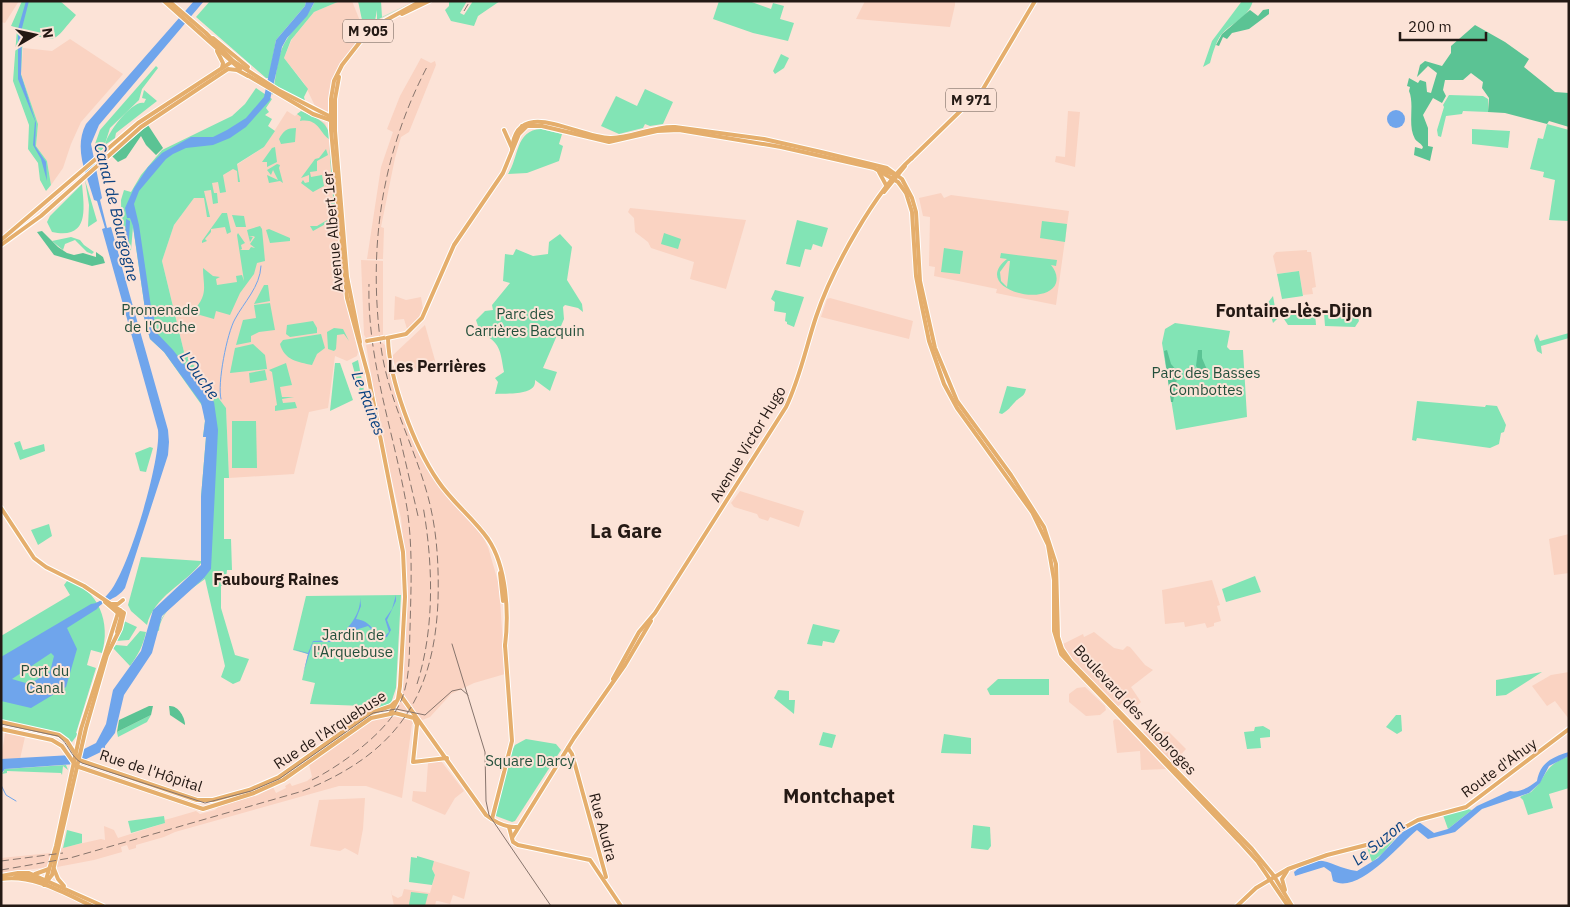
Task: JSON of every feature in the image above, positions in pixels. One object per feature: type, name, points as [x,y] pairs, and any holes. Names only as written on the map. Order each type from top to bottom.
[{"type":"main road","points":[[164,1],[200,30],[222,44],[259,79]]},
{"type":"main road","points":[[169,1],[177,11]]},
{"type":"main road","name":"M 905","points":[[332,119],[334,81],[350,53],[373,27],[421,1]]},
{"type":"main road","name":"M 905","points":[[332,119],[337,81],[344,66],[370,31],[394,17],[429,1]]},
{"type":"main road","name":"Avenue Victor Hugo","points":[[613,679],[786,407],[798,381],[823,297],[841,261],[886,185],[922,145],[983,89],[1035,1]]},
{"type":"main road","points":[[200,30],[223,63],[222,68]]},
{"type":"main road","points":[[207,34],[232,62],[278,93],[332,119]]},
{"type":"main road","points":[[212,45],[248,76]]},
{"type":"main road","points":[[1,240],[76,178],[138,123],[232,62]]},
{"type":"main road","points":[[206,84],[232,62]]},
{"type":"main road","points":[[1,245],[42,216],[141,126],[228,69],[238,70],[248,76],[259,79]]},
{"type":"main road","name":"Avenue Albert 1er","points":[[332,119],[347,298],[357,339],[360,342]]},
{"type":"main road","name":"Avenue Albert 1er","points":[[332,119],[347,277],[403,552],[405,597],[399,693],[390,714]]},
{"type":"main road","points":[[512,150],[514,135],[520,126],[530,122],[542,122],[594,138],[619,138],[668,126],[764,142],[876,165],[895,176],[911,195],[917,219],[920,281],[935,348],[956,401],[989,448]]},
{"type":"main road","points":[[520,126],[542,126],[617,142],[656,131],[674,130],[764,142],[876,169],[895,176],[906,194],[912,212],[917,281],[926,329],[934,357],[954,403],[989,448]]},
{"type":"main road","points":[[360,342],[406,334],[422,318],[454,245],[503,173],[519,134],[528,126]]},
{"type":"main road","points":[[504,130],[512,150]]},
{"type":"main road","points":[[876,169],[886,185]]},
{"type":"main road","name":"Avenue Victor Hugo","points":[[879,197],[895,176]]},
{"type":"main road","points":[[386,338],[400,398],[428,462],[440,483],[487,538],[499,567],[512,737],[492,819]]},
{"type":"main road","points":[[935,348],[934,357],[948,382]]},
{"type":"main road","name":"Boulevard des Allobroges","points":[[989,448],[1037,520],[1048,545],[1054,573],[1054,631],[1062,657],[1236,838],[1271,878]]},
{"type":"main road","points":[[1,508],[34,558],[84,586],[122,614]]},
{"type":"main road","points":[[110,604],[118,604],[123,600]]},
{"type":"main road","name":"Avenue Victor Hugo","points":[[568,748],[613,679],[640,632],[655,613]]},
{"type":"main road","points":[[105,654],[112,643],[122,614]]},
{"type":"main road","points":[[46,882],[52,867],[87,716],[105,654],[122,614]]},
{"type":"main road","name":"M 971","points":[[620,670],[640,632]]},
{"type":"main road","points":[[399,693],[486,815],[509,827],[517,827]]},
{"type":"main road","name":"Rue de l'Arquebuse","points":[[213,800],[249,790],[279,777],[368,714],[392,705],[399,693]]},
{"type":"main road","points":[[414,712],[417,725],[413,762],[447,758]]},
{"type":"main road","name":"Rue de l'Arquebuse","points":[[208,808],[254,794],[282,780],[371,718],[390,714],[412,717],[417,725]]},
{"type":"main road","points":[[68,743],[76,742],[87,716]]},
{"type":"main road","points":[[1,722],[57,734],[68,743],[77,760]]},
{"type":"main road","points":[[1,729],[55,741],[62,746],[67,756],[77,760]]},
{"type":"main road","points":[[77,760],[81,729]]},
{"type":"main road","name":"Route d'Ahuy","points":[[1237,906],[1271,878],[1288,869],[1327,855],[1378,842],[1418,820],[1466,807],[1569,729]]},
{"type":"main road","name":"M 971","points":[[512,838],[517,827],[568,748]]},
{"type":"main road","name":"Rue Audra","points":[[568,748],[578,776],[608,883]]},
{"type":"main road","name":"Rue de l'Hôpital","points":[[77,760],[197,800],[213,800]]},
{"type":"main road","name":"Rue de l'Hôpital","points":[[77,760],[84,769],[188,805],[208,808]]},
{"type":"main road","points":[[208,808],[213,800]]},
{"type":"main road","points":[[509,827],[515,843],[585,857],[592,861],[608,883],[621,906]]},
{"type":"main road","points":[[592,861],[597,861],[600,857]]},
{"type":"main road","points":[[1,878],[18,873],[43,873],[52,867]]},
{"type":"main road","points":[[52,867],[57,879],[68,889]]},
{"type":"main road","points":[[1288,869],[1282,882],[1292,906]]},
{"type":"main road","points":[[29,873],[92,906]]},
{"type":"main road","points":[[1,878],[46,882],[68,889],[104,906]]},
{"type":"main road","points":[[1271,878],[1288,898]]},
{"type":"main road","points":[[1271,878],[1288,906]]},
{"type":"shaded area","points":[[1,1],[19,1],[5,23],[1,22]]},
{"type":"shaded area","points":[[340,1],[352,1],[360,21],[367,29],[339,65],[331,83],[330,110],[327,112],[315,106],[304,83],[284,58],[292,39],[314,12]]},
{"type":"shaded area","points":[[865,1],[955,1],[955,5],[950,27],[856,19]]},
{"type":"shaded area","points":[[70,39],[123,74],[81,122],[63,168],[51,185],[47,161],[36,146],[38,124],[21,74],[23,48],[52,51]]},
{"type":"shaded area","points":[[421,58],[431,63],[435,61],[436,65],[409,132],[401,137],[395,158],[381,227],[384,228],[383,259],[367,259],[381,167],[393,132],[387,129],[400,96]]},
{"type":"shaded area","points":[[287,111],[295,116],[301,111],[325,123],[330,134],[342,280],[358,352],[357,356],[347,361],[335,356],[328,408],[309,412],[294,474],[229,478],[226,408],[184,352],[162,261],[174,225],[201,188],[264,147]]},
{"type":"shaded area","points":[[1068,111],[1080,112],[1075,167],[1055,162],[1056,156],[1065,157]]},
{"type":"shaded area","points":[[941,193],[944,198],[951,195],[1069,211],[1056,305],[996,293],[997,289],[934,276],[935,267],[929,266],[930,217],[923,216],[919,198]]},
{"type":"shaded area","points":[[630,208],[746,220],[726,289],[690,279],[694,262],[651,248],[648,242],[635,232],[634,218],[628,212]]},
{"type":"shaded area","points":[[1307,250],[1307,252],[1311,252],[1316,287],[1312,288],[1313,294],[1303,295],[1299,271],[1277,274],[1273,256],[1276,252]]},
{"type":"shaded area","points":[[361,260],[383,261],[383,335],[366,338],[364,335]]},
{"type":"shaded area","points":[[395,296],[406,300],[421,297],[423,309],[420,316],[407,329],[404,319],[394,320]]},
{"type":"shaded area","points":[[830,298],[913,321],[909,339],[821,317],[827,299]]},
{"type":"shaded area","points":[[425,325],[438,371],[436,371],[434,360],[412,371],[397,371],[392,356]]},
{"type":"shaded area","points":[[381,342],[385,345],[397,394],[426,463],[438,484],[482,535],[488,547],[499,585],[505,674],[474,683],[451,694],[430,717],[412,724],[402,798],[366,786],[339,786],[175,832],[136,845],[136,848],[129,850],[127,845],[121,847],[122,852],[94,860],[57,867],[57,864],[49,867],[1,873],[1,858],[60,852],[61,848],[101,839],[105,840],[104,826],[114,830],[118,838],[165,823],[164,820],[196,811],[200,814],[215,810],[219,806],[258,795],[273,787],[276,793],[286,788],[285,786],[290,783],[292,786],[307,781],[312,777],[309,764],[373,719],[385,718],[391,714],[403,690],[408,590],[401,518],[383,443],[366,345]]},
{"type":"shaded area","points":[[740,491],[804,511],[799,527],[770,517],[768,521],[759,518],[757,514],[734,507],[731,503]]},
{"type":"shaded area","points":[[1569,534],[1569,573],[1554,575],[1549,539]]},
{"type":"shaded area","points":[[1212,580],[1220,605],[1217,606],[1221,621],[1207,628],[1205,623],[1185,627],[1184,622],[1165,624],[1162,590]]},
{"type":"shaded area","points":[[1094,632],[1114,648],[1123,650],[1127,646],[1130,647],[1145,665],[1153,670],[1131,687],[1141,702],[1130,712],[1122,703],[1116,708],[1071,662],[1061,645],[1083,634],[1084,637]]},
{"type":"shaded area","points":[[1569,672],[1569,719],[1555,701],[1547,706],[1532,686],[1551,675]]},
{"type":"shaded area","points":[[1085,687],[1105,706],[1106,710],[1100,715],[1086,716],[1069,702],[1069,694],[1077,688]]},
{"type":"shaded area","points":[[1115,719],[1119,720],[1166,769],[1141,770],[1140,751],[1117,753],[1113,721]]},
{"type":"shaded area","points":[[1148,730],[1169,732],[1186,749],[1173,763],[1143,732]]},
{"type":"shaded area","points":[[5,733],[25,737],[20,759],[1,759]]},
{"type":"shaded area","points":[[441,761],[464,791],[455,798],[445,815],[412,801],[413,791],[426,792],[428,763]]},
{"type":"shaded area","points":[[365,798],[363,829],[358,855],[345,848],[340,851],[310,846],[319,800]]},
{"type":"shaded area","points":[[434,861],[470,872],[464,899],[453,895],[450,904],[436,901],[435,906],[394,906],[391,890],[392,895],[398,898],[402,896],[404,889],[430,893],[435,875],[432,869]]},
{"type":"green space","points":[[22,1],[60,1],[76,15],[58,36],[54,38],[43,38],[23,32],[21,74],[38,124],[36,146],[47,161],[51,185],[46,191],[40,180],[38,163],[28,149],[29,125],[13,81],[17,29],[11,26]]},
{"type":"green space","points":[[210,1],[306,1],[305,6],[276,40],[269,78],[266,78],[196,17]]},
{"type":"green space","points":[[315,1],[340,1],[314,12],[291,40],[284,58],[308,89],[304,97],[305,101],[278,87],[272,95],[283,45],[309,12]]},
{"type":"green space","points":[[358,1],[381,1],[382,17],[415,1],[377,20],[377,10],[375,21],[366,26],[362,20]]},
{"type":"green space","points":[[449,1],[467,1],[460,13],[464,15],[473,1],[500,1],[478,16],[474,26],[451,21],[445,10],[449,6]]},
{"type":"green space","points":[[719,1],[749,1],[771,9],[773,3],[784,6],[780,19],[794,23],[788,41],[753,33],[713,19]]},
{"type":"green space","points":[[1242,1],[1253,1],[1242,18],[1227,29],[1219,38],[1210,63],[1203,67],[1212,41]]},
{"type":"green space","points":[[1269,9],[1269,14],[1249,29],[1232,33],[1227,39],[1223,37],[1219,46],[1216,45],[1222,34],[1250,10],[1258,16],[1263,10]]},
{"type":"green space","points":[[1475,25],[1505,42],[1529,59],[1524,67],[1555,92],[1569,93],[1569,127],[1549,121],[1547,124],[1505,113],[1488,112],[1489,98],[1482,88],[1483,82],[1471,73],[1463,80],[1445,80],[1443,90],[1446,96],[1442,103],[1433,98],[1423,115],[1428,128],[1428,146],[1433,147],[1430,161],[1414,155],[1415,147],[1422,149],[1423,147],[1415,139],[1413,133],[1410,87],[1407,86],[1409,78],[1418,83],[1420,80],[1426,82],[1427,92],[1431,93],[1437,73],[1428,66],[1417,77],[1420,65],[1425,61],[1442,66],[1451,53],[1451,46]]},
{"type":"green space","points":[[781,54],[789,58],[784,68],[775,74],[773,71]]},
{"type":"green space","points":[[156,66],[158,68],[142,89],[139,100],[110,128],[103,150],[96,155],[95,144],[100,130]]},
{"type":"green space","name":"Promenade de l'Ouche","points":[[256,88],[272,99],[266,108],[269,112],[265,115],[272,119],[268,126],[275,131],[264,147],[237,164],[240,182],[238,182],[237,171],[233,169],[223,175],[226,192],[220,193],[218,182],[212,183],[214,193],[217,193],[218,203],[213,204],[211,190],[204,191],[210,217],[207,217],[204,198],[194,198],[174,225],[162,261],[184,352],[226,408],[229,478],[224,478],[224,539],[231,539],[232,570],[227,570],[225,586],[221,586],[221,608],[235,655],[249,659],[240,681],[233,684],[221,677],[225,666],[205,579],[176,601],[204,578],[201,563],[156,606],[147,625],[131,611],[128,605],[141,557],[201,561],[201,497],[206,437],[203,437],[205,421],[203,407],[164,352],[150,339],[142,310],[145,309],[133,227],[130,262],[126,265],[122,258],[121,200],[124,190],[131,192],[141,175],[162,150],[232,116],[245,104]]},
{"type":"green space","points":[[645,89],[673,102],[663,124],[650,126],[645,124],[643,128],[619,134],[601,126],[616,96],[637,106]]},
{"type":"green space","points":[[144,90],[157,101],[116,133],[115,138],[105,145],[110,133],[121,118],[139,103],[144,103],[146,99],[142,98]]},
{"type":"green space","points":[[1449,95],[1483,96],[1488,99],[1488,112],[1463,111],[1462,114],[1446,116],[1441,137],[1438,136],[1437,130],[1443,105]]},
{"type":"green space","points":[[301,111],[317,118],[324,124],[330,140],[315,124],[300,121],[301,117],[297,114]]},
{"type":"green space","points":[[1547,124],[1569,130],[1569,221],[1549,220],[1555,180],[1543,177],[1544,172],[1530,169],[1538,138],[1543,139]]},
{"type":"green space","points":[[148,125],[163,148],[156,155],[146,145],[141,136],[126,158],[118,162],[112,156]]},
{"type":"green space","points":[[296,128],[295,142],[281,144],[279,139],[284,132],[288,129]]},
{"type":"green space","points":[[541,129],[562,134],[559,144],[563,146],[559,161],[527,173],[508,174],[522,139],[526,134]]},
{"type":"green space","points":[[1472,129],[1510,131],[1508,148],[1472,144]]},
{"type":"green space","points":[[329,143],[336,211],[331,213],[331,221],[313,231],[310,226],[317,226],[329,219],[330,199],[333,197]]},
{"type":"green space","points":[[275,147],[277,162],[267,167],[267,162],[262,162],[272,148]]},
{"type":"green space","points":[[326,149],[328,155],[317,161],[317,171],[310,172],[311,177],[322,175],[324,186],[313,192],[301,183],[303,180],[305,183],[309,182],[309,175],[301,178],[315,159],[319,158]]},
{"type":"green space","points":[[277,164],[280,165],[283,183],[280,181],[269,183],[267,175],[278,180],[273,170],[271,175],[267,170]]},
{"type":"green space","points":[[85,180],[97,221],[88,227],[89,205]]},
{"type":"green space","points":[[82,184],[84,203],[82,220],[79,227],[64,233],[52,232],[47,222],[50,216]]},
{"type":"green space","points":[[222,213],[227,213],[231,232],[227,234],[225,227],[211,229],[211,232],[205,239],[207,241],[202,243],[202,241]]},
{"type":"green space","points":[[232,215],[244,216],[246,227],[236,227]]},
{"type":"green space","points":[[797,220],[828,228],[822,247],[813,244],[811,250],[805,249],[800,267],[786,264]]},
{"type":"green space","points":[[1042,221],[1067,224],[1065,242],[1040,238]]},
{"type":"green space","points":[[260,226],[262,229],[265,261],[257,263],[254,274],[240,293],[230,315],[216,311],[214,319],[200,315],[195,317],[193,311],[201,300],[204,290],[203,268],[213,276],[220,277],[216,279],[217,285],[237,282],[236,276],[242,275],[244,281],[237,235],[238,233],[245,243],[241,245],[242,249],[240,250],[249,250],[251,247],[255,248],[250,244],[255,237],[253,236],[249,237],[253,237],[250,242],[247,230]]},
{"type":"green space","points":[[269,229],[290,238],[290,241],[270,243],[266,230]]},
{"type":"green space","points":[[42,231],[67,253],[74,255],[83,253],[96,257],[96,252],[103,257],[105,263],[92,266],[54,255],[37,232]]},
{"type":"green space","points":[[664,233],[681,239],[678,249],[661,244]]},
{"type":"green space","name":"Parc des Carrières Bacquin","points":[[560,234],[572,247],[567,280],[582,304],[583,312],[578,308],[565,305],[563,307],[564,319],[543,368],[557,372],[550,391],[535,380],[531,389],[526,391],[495,394],[498,382],[495,378],[504,372],[500,353],[496,344],[480,332],[476,320],[485,311],[493,310],[492,305],[510,283],[503,281],[505,254],[513,255],[516,249],[533,256],[548,254],[549,242]]},
{"type":"green space","points":[[71,237],[80,240],[94,252],[92,254],[87,252],[75,240],[65,244],[63,250],[52,241]]},
{"type":"green space","points":[[944,248],[963,251],[960,274],[941,272]]},
{"type":"green space","points":[[1001,253],[1057,260],[1056,266],[1051,265],[1056,273],[1056,283],[1050,291],[1039,294],[1014,292],[1004,286],[998,279],[998,269],[1007,259],[1000,258]],"holes":[[[1010,261],[1007,287],[1001,281],[1000,272]]]},
{"type":"green space","points":[[1299,271],[1303,296],[1282,299],[1277,274]]},
{"type":"green space","points":[[264,285],[268,285],[270,301],[254,304]]},
{"type":"green space","points":[[775,290],[804,297],[794,327],[785,321],[786,313],[774,311],[775,302],[771,299]]},
{"type":"green space","points":[[1273,296],[1277,319],[1273,323],[1270,312],[1257,315],[1256,311],[1261,312]]},
{"type":"green space","points":[[270,303],[275,330],[259,332],[251,336],[251,342],[236,345],[243,320],[256,318],[254,305]]},
{"type":"green space","points":[[1356,311],[1359,321],[1355,327],[1325,326],[1324,313]]},
{"type":"green space","points":[[1315,313],[1316,325],[1288,325],[1284,319],[1285,315]]},
{"type":"green space","points":[[313,321],[317,328],[317,333],[290,337],[286,334],[287,325]]},
{"type":"green space","name":"Parc des Basses Combottes","points":[[1175,323],[1230,331],[1227,347],[1230,350],[1243,350],[1247,417],[1176,430],[1162,343],[1165,329]]},
{"type":"green space","points":[[334,328],[343,329],[349,341],[344,334],[337,335],[336,349],[334,351],[328,349],[327,332]]},
{"type":"green space","points":[[1569,333],[1569,338],[1541,346],[1542,354],[1537,351],[1534,340],[1537,334],[1540,341]]},
{"type":"green space","points":[[321,334],[325,348],[317,354],[312,365],[288,357],[280,344],[283,340]]},
{"type":"green space","points":[[253,344],[265,355],[267,369],[230,373],[235,348]]},
{"type":"green space","points":[[1167,350],[1171,364],[1178,372],[1173,402],[1171,402],[1164,351]]},
{"type":"green space","points":[[1198,350],[1202,350],[1202,358],[1208,372],[1205,379],[1196,366]]},
{"type":"green space","points":[[358,360],[368,411],[367,418],[352,363]]},
{"type":"green space","points":[[286,363],[292,385],[280,387],[282,397],[294,397],[282,399],[283,403],[295,402],[297,408],[275,411],[275,406],[277,405],[272,372],[269,370]]},
{"type":"green space","points":[[335,363],[340,363],[353,400],[330,411]]},
{"type":"green space","points":[[265,370],[267,380],[250,383],[249,373]]},
{"type":"green space","points":[[1007,386],[1026,389],[1023,395],[1002,414],[999,413]]},
{"type":"green space","points":[[1417,401],[1485,407],[1486,405],[1497,406],[1506,425],[1504,432],[1501,433],[1499,444],[1490,448],[1417,438],[1416,441],[1412,440]]},
{"type":"green space","points":[[232,421],[256,421],[257,468],[232,468]]},
{"type":"green space","points":[[20,441],[23,450],[44,444],[45,451],[20,460],[14,443]]},
{"type":"green space","points":[[150,447],[153,448],[146,472],[140,471],[135,453]]},
{"type":"green space","points":[[49,524],[52,536],[38,545],[31,530]]},
{"type":"green space","points":[[1255,576],[1261,592],[1226,602],[1222,589]]},
{"type":"green space","name":"Port du Canal","points":[[67,581],[78,585],[95,599],[100,609],[105,630],[102,653],[91,650],[87,665],[96,668],[76,733],[78,734],[72,742],[57,732],[1,722],[1,636],[70,595],[64,585]]},
{"type":"green space","name":"Jardin de l'Arquebuse","points":[[401,595],[396,688],[391,703],[370,711],[365,706],[310,704],[315,683],[302,680],[308,654],[293,650],[306,596]]},
{"type":"green space","name":"Promenade de l'Ouche","points":[[176,601],[164,615],[159,631],[157,630],[164,614]]},
{"type":"green space","points":[[124,621],[137,627],[129,640],[116,641]]},
{"type":"green space","points":[[813,624],[840,630],[834,643],[823,641],[822,646],[807,644]]},
{"type":"green space","points":[[140,631],[146,632],[145,637],[140,650],[130,666],[113,648],[116,645],[127,646]]},
{"type":"green space","points":[[1542,672],[1506,695],[1496,696],[1496,680]]},
{"type":"green space","points":[[998,679],[1049,679],[1049,695],[990,695],[987,689]]},
{"type":"green space","points":[[778,690],[789,691],[789,700],[795,700],[794,714],[774,698]]},
{"type":"green space","points":[[149,706],[153,706],[151,715],[117,732],[119,720]]},
{"type":"green space","points":[[169,706],[175,707],[180,712],[185,725],[170,715]]},
{"type":"green space","points":[[151,715],[147,722],[118,737],[117,732]]},
{"type":"green space","points":[[1396,715],[1401,715],[1402,731],[1397,734],[1386,727]]},
{"type":"green space","points":[[1263,726],[1270,730],[1270,737],[1260,738],[1261,748],[1247,749],[1244,732],[1254,731],[1255,727]]},
{"type":"green space","points":[[823,732],[836,735],[832,748],[819,745]]},
{"type":"green space","points":[[944,734],[971,738],[971,754],[941,753]]},
{"type":"green space","name":"Square Darcy","points":[[526,739],[556,744],[561,750],[515,821],[512,822],[496,816],[496,811],[511,752],[515,745]]},
{"type":"green space","points":[[1569,756],[1569,788],[1549,794],[1553,808],[1528,815],[1523,800],[1520,797],[1531,792],[1537,786],[1549,768]]},
{"type":"green space","points":[[66,765],[68,770],[63,766],[62,775],[61,773],[7,771],[7,773],[2,774],[5,769]]},
{"type":"green space","points":[[1467,809],[1472,810],[1448,829],[1443,815]]},
{"type":"green space","points":[[164,816],[165,823],[131,833],[128,821]]},
{"type":"green space","points":[[973,825],[990,827],[991,846],[988,850],[971,848]]},
{"type":"green space","points":[[67,830],[82,834],[82,843],[63,848]]},
{"type":"green space","points":[[1397,836],[1383,853],[1372,862],[1367,847]]},
{"type":"green space","points":[[417,856],[434,861],[432,869],[435,875],[432,885],[409,882],[411,857],[417,858]]},
{"type":"green space","points":[[411,892],[428,894],[425,906],[409,905]]},
{"type":"water","points":[[26,1],[29,1],[22,28],[21,75],[36,123],[35,146],[46,162],[47,181],[41,159],[33,145],[35,121],[18,79],[18,29]]},
{"type":"water","name":"Canal de Bourgogne","points":[[194,1],[204,1],[99,125],[91,144],[102,198],[100,200],[107,228],[111,227],[120,259],[124,256],[126,219],[130,221],[128,258],[121,264],[168,430],[168,455],[125,588],[118,595],[67,628],[77,649],[66,687],[31,708],[1,701],[1,657],[91,604],[99,602],[112,590],[123,569],[137,530],[150,484],[158,444],[158,430],[102,229],[105,228],[82,162],[82,133],[86,124]],"holes":[[[51,653],[54,656],[50,672],[29,684],[12,679]]]},
{"type":"water","points":[[306,1],[315,1],[307,16],[287,38],[282,47],[270,100],[246,127],[230,138],[213,145],[186,148],[166,159],[139,191],[134,204],[139,225],[151,307],[157,306],[160,310],[154,313],[154,330],[173,350],[214,402],[218,430],[211,569],[204,578],[162,616],[152,653],[124,695],[115,733],[105,746],[105,750],[76,764],[5,769],[1,774],[1,759],[72,755],[96,743],[106,724],[113,690],[141,651],[153,610],[201,565],[201,497],[206,437],[203,437],[205,421],[201,403],[164,352],[150,339],[142,310],[145,309],[133,226],[130,218],[127,218],[125,208],[134,188],[148,167],[162,153],[191,137],[213,137],[246,118],[264,97],[276,40],[305,6]]},
{"type":"water","points":[[1392,110],[1400,110],[1405,115],[1403,126],[1392,128],[1387,123],[1387,115]]},
{"type":"water","points":[[396,595],[396,601],[387,620],[391,630],[387,637],[380,638],[368,626],[352,631],[337,642],[313,642],[303,674],[308,654],[293,649],[308,653],[313,641],[337,640],[356,616],[360,598],[361,606],[356,619],[365,622],[384,637],[389,632],[385,619],[392,609]]},
{"type":"water","name":"Le Suzon","points":[[1569,752],[1569,756],[1549,766],[1540,783],[1529,793],[1482,809],[1455,832],[1428,839],[1417,830],[1378,866],[1354,881],[1343,883],[1333,881],[1331,872],[1324,867],[1295,876],[1294,872],[1303,865],[1319,861],[1357,871],[1378,858],[1407,827],[1419,822],[1434,833],[1448,829],[1477,806],[1510,791],[1521,790],[1531,785],[1537,781],[1544,765],[1557,756]]},
{"type":"waterway","points":[[221,399],[220,382],[229,335],[235,319],[255,288],[261,266]]},
{"type":"waterway","name":"L'Ouche","points":[[1,785],[6,795],[16,801]]},
{"type":"tram line","points":[[452,644],[485,752],[486,801],[489,815],[551,906]]},
{"type":"tram line","points":[[1,724],[58,736],[82,763],[205,803],[251,791],[279,779],[373,713],[396,709],[425,715],[452,691],[461,689],[468,695]]},
{"type":"railway","points":[[464,11],[470,1]]},
{"type":"railway","points":[[1,870],[70,858],[303,791],[335,776],[362,759],[385,740],[404,719],[418,694],[428,667],[435,636],[438,601],[437,547],[427,493],[384,366],[377,310],[376,274],[382,202],[389,167],[399,133],[428,65]]},
{"type":"railway","points":[[312,780],[348,758],[383,728],[398,707],[407,678],[410,648],[411,568],[409,523],[402,480],[382,396],[372,341],[369,284]]},
{"type":"railway","points":[[400,438],[418,516]]},
{"type":"railway","points":[[417,684],[427,641],[430,595],[429,550],[423,506]]},
{"type":"railway","points":[[1,861],[63,853]]},
{"type":"district","name":"Fontaine-lès-Dijon","points":[[1294,311]]},
{"type":"district","name":"Les Perrières","points":[[437,366]]},
{"type":"district","name":"La Gare","points":[[626,531]]},
{"type":"district","name":"Faubourg Raines","points":[[276,579]]},
{"type":"district","name":"Montchapet","points":[[839,796]]},
{"type":"water label","name":"Le Raines","points":[[369,403]]}]
